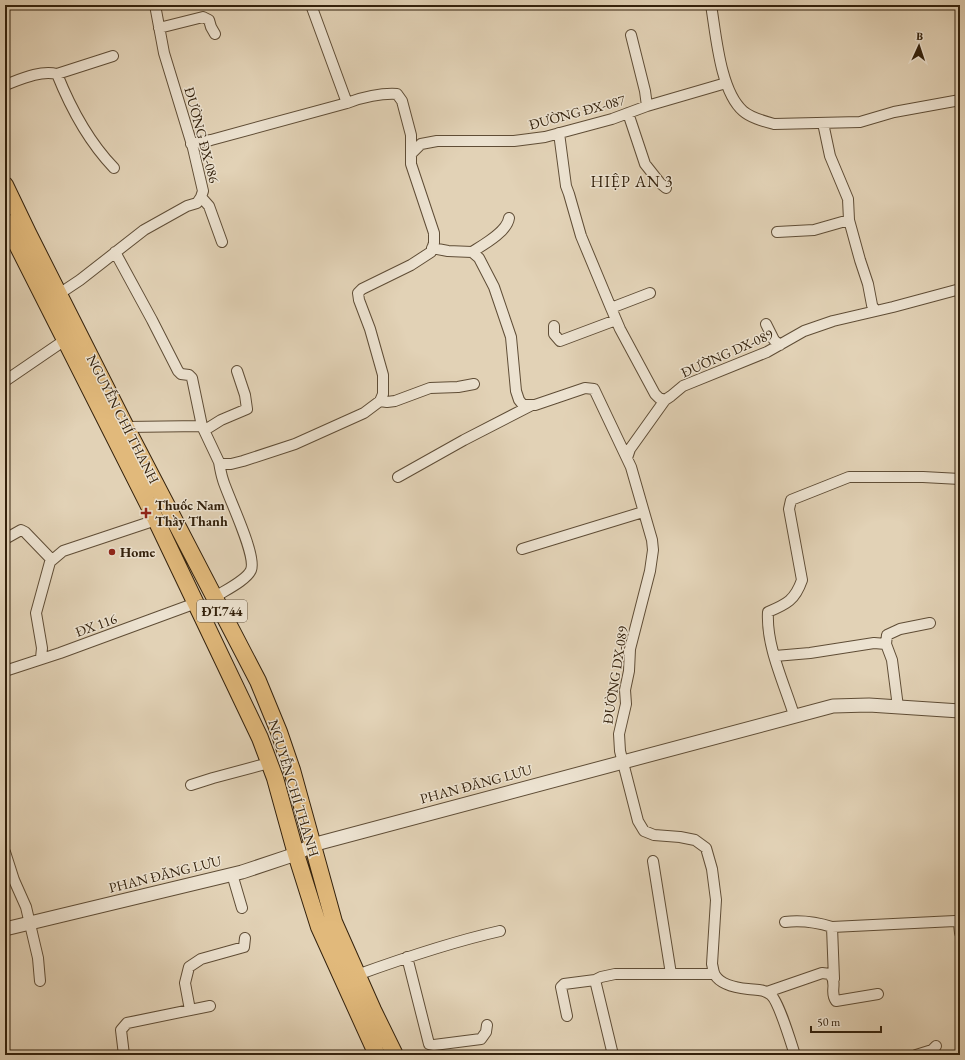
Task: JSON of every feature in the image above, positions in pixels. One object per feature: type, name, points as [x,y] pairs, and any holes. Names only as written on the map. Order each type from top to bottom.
[{"type":"main road","name":"NGUYỄN CHÍ THANH","points":[[5,185],[126,427],[258,681],[279,732],[292,770],[334,922],[373,1010],[395,1055]]},
{"type":"main road","name":"NGUYỄN CHÍ THANH","points":[[6,226],[156,520],[254,724],[270,763],[319,927],[358,1016],[377,1055]]},
{"type":"main road","points":[[112,434],[126,427]]},
{"type":"street","name":"ĐƯỜNG ĐX-086","points":[[59,294],[80,280],[153,224],[187,206],[197,203],[203,191],[164,52],[155,5]]},
{"type":"street","points":[[312,5],[347,103]]},
{"type":"street","points":[[711,5],[726,83],[735,103],[744,112],[761,121],[774,124],[860,122],[894,112],[960,100]]},
{"type":"street","points":[[159,28],[203,17],[210,20],[211,27],[215,34]]},
{"type":"street","points":[[631,35],[645,91],[647,106]]},
{"type":"street","points":[[5,85],[50,72],[58,74],[113,56]]},
{"type":"street","points":[[58,74],[78,119],[100,154],[114,168]]},
{"type":"street","name":"ĐƯỜNG ĐX-087","points":[[412,153],[421,144],[437,140],[514,141],[559,133],[590,125],[647,106],[726,83]]},
{"type":"street","points":[[191,144],[211,140],[369,97],[397,94],[402,101],[411,135],[412,169],[434,233],[434,243],[431,252],[362,289],[358,293],[383,375],[384,394],[380,401],[364,413],[295,444],[231,464],[222,464],[219,462]]},
{"type":"street","points":[[628,113],[645,164],[666,188]]},
{"type":"street","points":[[823,123],[830,156],[848,199],[849,220],[875,311]]},
{"type":"street","points":[[559,133],[566,186],[581,236],[616,320],[655,394],[659,398],[665,400]]},
{"type":"street","points":[[201,197],[209,206],[222,242]]},
{"type":"street","points":[[432,248],[448,251],[472,252],[506,227],[509,218]]},
{"type":"street","points":[[777,232],[814,230],[849,220]]},
{"type":"street","points":[[115,252],[178,371],[181,374],[189,375],[192,378],[204,428],[219,462],[222,478],[236,516],[243,530],[252,561],[251,569],[246,576],[215,597]]},
{"type":"street","points":[[472,252],[479,258],[494,287],[511,337],[516,391],[519,400],[523,405],[532,405]]},
{"type":"street","name":"ĐƯỜNG DX-089","points":[[714,974],[712,964],[716,900],[712,869],[706,848],[695,840],[654,835],[644,831],[638,821],[620,751],[619,734],[626,704],[625,690],[629,671],[630,649],[650,571],[653,550],[651,536],[627,458],[630,449],[665,400],[683,386],[767,352],[804,331],[832,321],[960,289]]},
{"type":"street","points":[[610,308],[650,293]]},
{"type":"street","points":[[554,326],[554,334],[560,341],[616,320]]},
{"type":"street","points":[[766,324],[774,340],[780,345]]},
{"type":"street","points":[[5,381],[65,340]]},
{"type":"street","points":[[126,427],[204,428],[247,409],[245,395],[237,371]]},
{"type":"street","points":[[380,401],[395,401],[430,388],[458,387],[474,384]]},
{"type":"street","points":[[398,477],[464,440],[532,405],[585,388],[594,389],[627,458]]},
{"type":"street","points":[[794,715],[771,643],[768,620],[768,612],[793,598],[802,580],[789,509],[791,500],[849,477],[923,477],[960,479]]},
{"type":"street","points":[[522,549],[643,512]]},
{"type":"street","points":[[41,658],[42,648],[36,613],[50,562],[63,551],[156,520]]},
{"type":"street","points":[[5,539],[21,530],[25,532],[52,560]]},
{"type":"street","name":"ĐX 116","points":[[5,671],[196,603]]},
{"type":"street","points":[[898,707],[892,660],[886,644],[888,635],[900,629],[930,623]]},
{"type":"street","points":[[775,656],[810,653],[874,643],[886,644]]},
{"type":"street","name":"PHAN ĐĂNG LƯU","points":[[5,929],[232,874],[296,854],[312,845],[794,715],[833,706],[869,705],[960,711]]},
{"type":"street","points":[[191,785],[270,763]]},
{"type":"street","points":[[5,852],[14,880],[26,907],[38,958],[40,981]]},
{"type":"street","points":[[653,861],[671,974]]},
{"type":"street","points":[[232,874],[242,908]]},
{"type":"street","points":[[785,922],[812,922],[832,927],[955,921],[959,923],[960,933]]},
{"type":"street","points":[[832,927],[834,979],[833,998],[836,1001],[878,994]]},
{"type":"street","points":[[357,975],[407,957],[500,931]]},
{"type":"street","points":[[190,1010],[185,983],[189,967],[201,959],[244,947],[245,938]]},
{"type":"street","points":[[407,957],[429,1044],[434,1045],[481,1039],[486,1032],[487,1026]]},
{"type":"street","points":[[768,992],[822,973],[830,974],[834,979]]},
{"type":"street","points":[[567,1016],[561,987],[564,984],[596,980],[601,977],[615,974],[714,974],[718,979],[727,984],[748,989],[764,990],[773,996],[786,1025],[795,1055]]},
{"type":"street","points":[[596,980],[613,1055]]},
{"type":"street","points":[[124,1055],[121,1030],[127,1023],[210,1006]]},
{"type":"street","points":[[916,1055],[932,1050],[936,1046]]},
{"type":"place","name":"Thuốc Nam Thầy Thanh","points":[[146,513]]},
{"type":"place","name":"Home","points":[[112,552]]},
{"type":"district","name":"HIỆP AN 3","points":[[632,181]]}]
